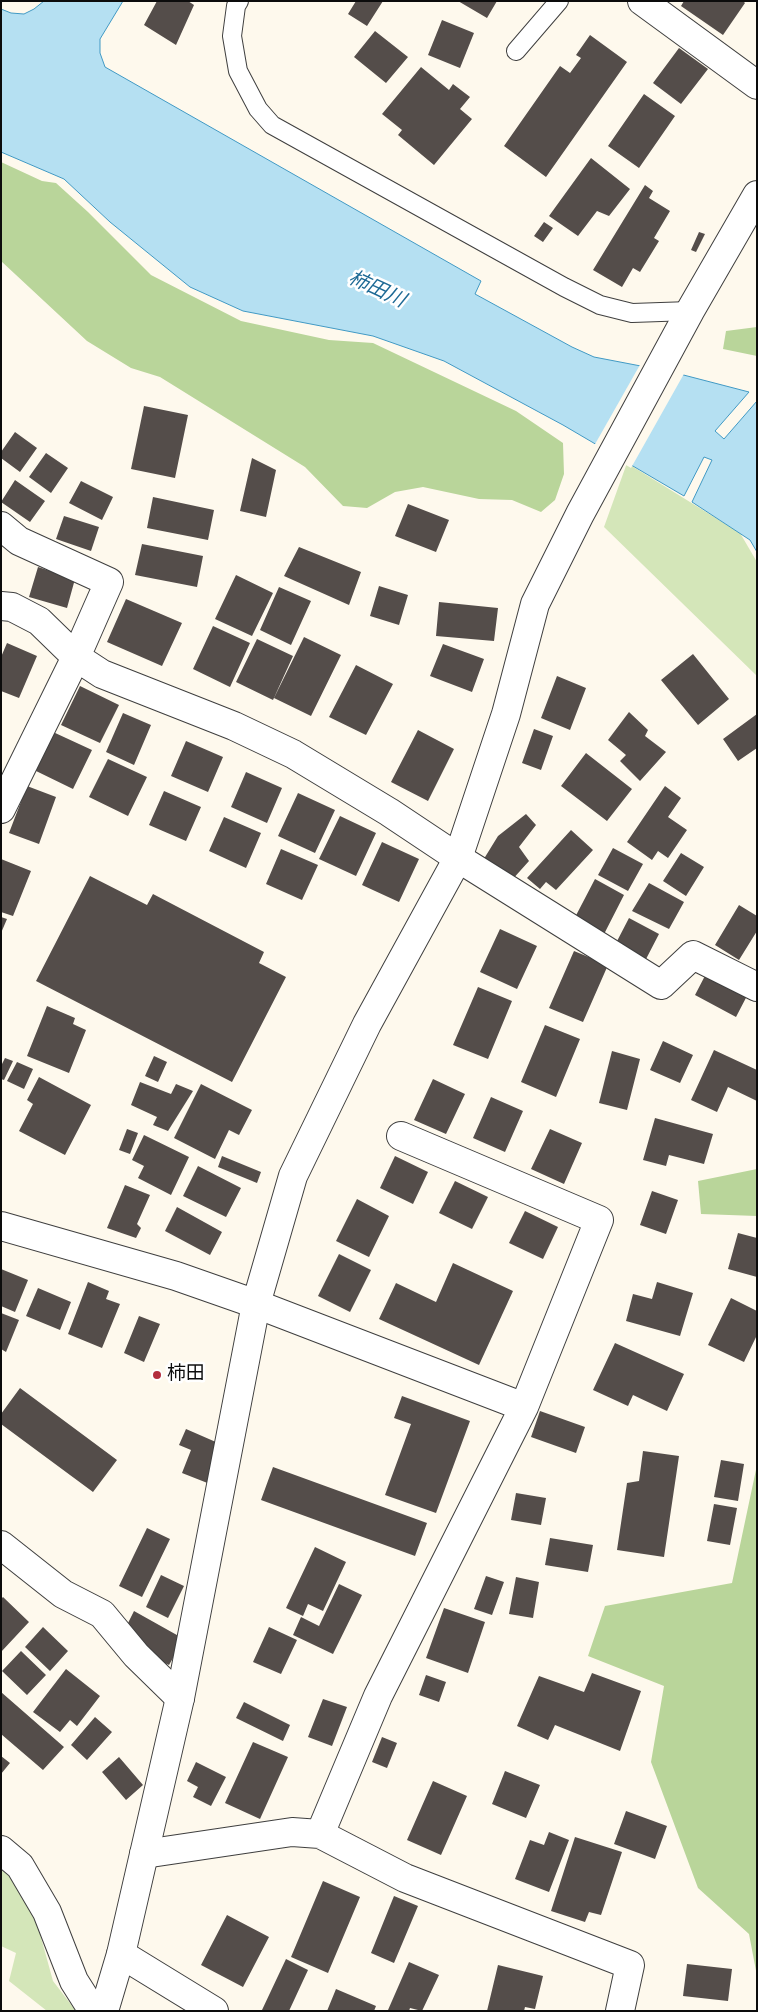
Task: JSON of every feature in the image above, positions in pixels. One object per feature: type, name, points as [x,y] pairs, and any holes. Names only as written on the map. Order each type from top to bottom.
[{"type":"street","points":[[642,1],[757,85]]},
{"type":"street","points":[[104,2011],[121,1954],[180,1698],[256,1304],[294,1176],[367,1024],[458,858],[506,714],[535,604],[580,514],[690,311],[757,195]]},
{"type":"street","points":[[1,526],[18,541],[110,582],[76,657],[1,809]]},
{"type":"street","points":[[1,606],[12,607],[39,622],[76,657],[102,674],[234,726],[293,754],[389,812],[458,858],[660,985],[693,955],[757,987]]},
{"type":"street","points":[[320,1834],[378,1696],[524,1407],[599,1220],[401,1136]]},
{"type":"street","points":[[1,1226],[176,1276],[256,1304],[524,1407]]},
{"type":"street","points":[[1,1545],[63,1594],[102,1614],[136,1655],[180,1698]]},
{"type":"street","points":[[144,1854],[292,1832],[320,1834],[405,1878],[630,1965],[620,2011]]},
{"type":"street","points":[[1,1850],[20,1866],[47,1912],[74,1981],[92,2011]]},
{"type":"street","points":[[121,1954],[214,2011]]},
{"type":"lane","points":[[239,1],[236,6],[232,36],[238,71],[258,109],[272,125],[564,287],[600,305],[632,313],[690,311]]},
{"type":"lane","points":[[516,51],[559,1]]},
{"type":"green space","points":[[1,162],[42,181],[56,183],[151,275],[241,321],[329,340],[373,343],[516,411],[563,443],[564,474],[555,500],[541,512],[512,500],[479,499],[423,487],[395,492],[367,508],[343,506],[305,467],[160,377],[131,368],[87,341],[1,261]]},
{"type":"green space","points":[[757,327],[757,356],[723,349],[726,331]]},
{"type":"green space","points":[[627,463],[740,533],[757,562],[757,676],[604,527]]},
{"type":"green space","points":[[757,1169],[757,1216],[701,1214],[698,1181]]},
{"type":"green space","points":[[757,1465],[757,1976],[749,1934],[698,1888],[651,1762],[664,1686],[588,1656],[605,1606],[732,1583]]},
{"type":"green space","points":[[1,1862],[29,1894],[53,1981],[76,2011],[47,2011],[9,1981],[16,1953],[1,1946]]},
{"type":"water","name":"柿田川","points":[[44,1],[123,1],[100,39],[100,53],[105,67],[481,281],[475,294],[594,357],[672,372],[749,392],[715,431],[724,439],[757,401],[757,552],[750,540],[692,502],[712,460],[704,457],[684,496],[563,425],[444,361],[373,336],[243,311],[190,287],[110,222],[64,179],[1,152],[1,9],[11,13],[24,14]]},
{"type":"pier","points":[[641,363],[685,372],[631,468],[594,446]]},
{"type":"building","points":[[157,1],[188,1],[194,5],[176,45],[144,25]]},
{"type":"building","points":[[356,1],[383,1],[367,26],[348,14]]},
{"type":"building","points":[[458,1],[497,1],[487,18]]},
{"type":"building","points":[[684,1],[743,1],[745,3],[723,35],[681,6]]},
{"type":"building","points":[[442,20],[474,33],[460,68],[428,55]]},
{"type":"building","points":[[375,31],[408,57],[386,83],[354,57]]},
{"type":"building","points":[[590,35],[627,62],[546,177],[504,146],[560,66],[570,73],[581,58],[576,55]]},
{"type":"building","points":[[679,48],[708,69],[681,104],[653,83]]},
{"type":"building","points":[[421,67],[449,90],[453,84],[470,97],[460,109],[472,119],[434,165],[398,135],[402,130],[382,114]]},
{"type":"building","points":[[644,94],[675,116],[639,168],[608,146]]},
{"type":"building","points":[[591,158],[630,189],[609,216],[597,211],[578,236],[549,216]]},
{"type":"building","points":[[645,185],[653,191],[649,198],[670,211],[654,238],[659,241],[640,272],[633,268],[622,287],[593,270]]},
{"type":"building","points":[[544,222],[553,228],[543,242],[534,236]]},
{"type":"building","points":[[699,232],[705,234],[696,252],[691,250]]},
{"type":"building","points":[[144,406],[188,415],[175,478],[131,469]]},
{"type":"building","points":[[15,432],[37,448],[20,472],[1,458],[1,452]]},
{"type":"building","points":[[46,453],[68,468],[51,493],[29,477]]},
{"type":"building","points":[[252,458],[276,470],[266,517],[240,511]]},
{"type":"building","points":[[15,480],[45,501],[30,522],[1,502]]},
{"type":"building","points":[[81,481],[113,497],[102,520],[69,503]]},
{"type":"building","points":[[153,497],[214,510],[208,540],[147,528]]},
{"type":"building","points":[[408,504],[449,520],[436,552],[395,536]]},
{"type":"building","points":[[64,516],[99,527],[91,551],[56,539]]},
{"type":"building","points":[[142,544],[203,556],[197,587],[135,575]]},
{"type":"building","points":[[299,547],[361,572],[349,605],[284,576]]},
{"type":"building","points":[[38,567],[75,579],[67,608],[29,597]]},
{"type":"building","points":[[236,575],[273,593],[252,636],[215,619]]},
{"type":"building","points":[[379,586],[408,595],[399,625],[370,616]]},
{"type":"building","points":[[279,587],[311,601],[291,645],[260,630]]},
{"type":"building","points":[[126,599],[182,623],[162,666],[107,642]]},
{"type":"building","points":[[439,602],[498,608],[494,641],[436,636]]},
{"type":"building","points":[[213,626],[250,643],[230,687],[193,669]]},
{"type":"building","points":[[304,637],[341,655],[311,716],[274,698]]},
{"type":"building","points":[[257,639],[293,656],[273,700],[236,682]]},
{"type":"building","points":[[7,643],[37,656],[19,698],[1,691],[1,657]]},
{"type":"building","points":[[443,644],[484,659],[472,692],[430,676]]},
{"type":"building","points":[[693,654],[729,699],[698,725],[661,680]]},
{"type":"building","points":[[356,665],[393,684],[366,735],[329,717]]},
{"type":"building","points":[[557,676],[586,688],[570,730],[541,718]]},
{"type":"building","points":[[80,686],[119,705],[100,743],[61,725]]},
{"type":"building","points":[[629,712],[648,730],[645,736],[666,752],[640,781],[620,761],[626,755],[608,740]]},
{"type":"building","points":[[123,713],[151,725],[134,765],[106,752]]},
{"type":"building","points":[[757,714],[757,748],[738,761],[723,739]]},
{"type":"building","points":[[534,729],[553,736],[541,770],[522,763]]},
{"type":"building","points":[[418,730],[454,749],[428,801],[391,782]]},
{"type":"building","points":[[53,732],[92,750],[73,789],[34,770]]},
{"type":"building","points":[[186,741],[223,757],[208,792],[171,776]]},
{"type":"building","points":[[586,753],[632,789],[607,821],[561,786]]},
{"type":"building","points":[[108,759],[147,777],[128,816],[89,797]]},
{"type":"building","points":[[246,772],[282,788],[267,823],[231,807]]},
{"type":"building","points":[[27,786],[56,797],[39,844],[9,833]]},
{"type":"building","points":[[665,786],[681,798],[668,817],[687,830],[668,858],[658,851],[652,860],[627,842]]},
{"type":"building","points":[[164,791],[201,807],[186,841],[149,825]]},
{"type":"building","points":[[298,793],[335,810],[315,853],[278,836]]},
{"type":"building","points":[[526,814],[536,825],[519,847],[529,861],[511,881],[482,862],[498,836]]},
{"type":"building","points":[[340,816],[376,833],[356,876],[319,859]]},
{"type":"building","points":[[224,817],[261,833],[246,868],[209,851]]},
{"type":"building","points":[[571,830],[593,850],[556,890],[546,882],[540,889],[527,878]]},
{"type":"building","points":[[382,842],[419,859],[399,902],[362,885]]},
{"type":"building","points":[[613,848],[643,864],[628,891],[598,875]]},
{"type":"building","points":[[281,849],[318,865],[302,900],[266,884]]},
{"type":"building","points":[[681,853],[704,867],[686,896],[663,881]]},
{"type":"building","points":[[1,859],[31,871],[13,916],[1,912]]},
{"type":"building","points":[[90,876],[147,905],[153,894],[264,952],[259,963],[286,977],[232,1082],[36,981]]},
{"type":"building","points":[[595,879],[624,895],[601,940],[571,925]]},
{"type":"building","points":[[649,883],[684,902],[669,929],[632,911]]},
{"type":"building","points":[[739,905],[757,916],[757,931],[739,960],[715,945]]},
{"type":"building","points":[[1,917],[7,919],[1,933]]},
{"type":"building","points":[[629,918],[659,934],[645,961],[615,945]]},
{"type":"building","points":[[500,929],[537,946],[517,989],[480,972]]},
{"type":"building","points":[[574,951],[608,965],[583,1022],[549,1008]]},
{"type":"building","points":[[708,970],[749,992],[736,1017],[695,995]]},
{"type":"building","points":[[478,987],[512,1001],[488,1059],[453,1045]]},
{"type":"building","points":[[47,1006],[75,1018],[73,1024],[86,1030],[69,1073],[27,1056]]},
{"type":"building","points":[[545,1025],[580,1039],[556,1097],[521,1082]]},
{"type":"building","points":[[663,1041],[693,1055],[680,1083],[650,1070]]},
{"type":"building","points":[[714,1050],[757,1070],[757,1101],[728,1087],[717,1112],[691,1100]]},
{"type":"building","points":[[612,1051],[640,1059],[627,1110],[599,1103]]},
{"type":"building","points":[[154,1056],[167,1062],[158,1082],[145,1076]]},
{"type":"building","points":[[5,1058],[13,1061],[4,1080],[1,1079],[1,1066]]},
{"type":"building","points":[[17,1062],[33,1069],[24,1089],[7,1081]]},
{"type":"building","points":[[39,1077],[91,1105],[65,1155],[19,1131],[33,1104],[27,1100]]},
{"type":"building","points":[[433,1079],[465,1094],[446,1134],[414,1120]]},
{"type":"building","points":[[140,1082],[171,1094],[176,1084],[193,1091],[168,1131],[153,1125],[157,1117],[131,1105]]},
{"type":"building","points":[[201,1084],[252,1110],[239,1135],[229,1130],[215,1159],[174,1138]]},
{"type":"building","points":[[491,1097],[523,1111],[505,1152],[473,1138]]},
{"type":"building","points":[[655,1118],[713,1134],[704,1164],[669,1155],[666,1166],[643,1160]]},
{"type":"building","points":[[127,1129],[138,1133],[130,1154],[119,1150]]},
{"type":"building","points":[[550,1129],[582,1143],[564,1184],[531,1169]]},
{"type":"building","points":[[144,1135],[189,1157],[171,1195],[138,1178],[144,1166],[132,1160]]},
{"type":"building","points":[[222,1156],[261,1172],[257,1183],[218,1167]]},
{"type":"building","points":[[395,1156],[428,1172],[413,1204],[380,1188]]},
{"type":"building","points":[[198,1166],[241,1188],[226,1217],[183,1196]]},
{"type":"building","points":[[455,1181],[488,1197],[472,1229],[439,1213]]},
{"type":"building","points":[[125,1185],[150,1195],[137,1224],[141,1228],[136,1238],[107,1228]]},
{"type":"building","points":[[652,1191],[678,1200],[666,1234],[640,1225]]},
{"type":"building","points":[[357,1199],[389,1216],[369,1257],[336,1241]]},
{"type":"building","points":[[177,1207],[222,1232],[210,1255],[165,1231]]},
{"type":"building","points":[[525,1211],[558,1227],[543,1259],[509,1243]]},
{"type":"building","points":[[738,1233],[757,1238],[757,1277],[728,1269]]},
{"type":"building","points":[[339,1254],[371,1270],[350,1312],[318,1296]]},
{"type":"building","points":[[453,1263],[513,1291],[479,1365],[379,1319],[396,1283],[436,1302]]},
{"type":"building","points":[[1,1269],[28,1280],[15,1312],[1,1306]]},
{"type":"building","points":[[88,1282],[109,1291],[106,1299],[120,1304],[102,1348],[68,1334]]},
{"type":"building","points":[[657,1282],[693,1293],[680,1336],[626,1321],[633,1294],[652,1299]]},
{"type":"building","points":[[38,1288],[71,1302],[60,1330],[26,1316]]},
{"type":"building","points":[[731,1298],[757,1311],[757,1335],[744,1362],[708,1345]]},
{"type":"building","points":[[1,1313],[19,1320],[6,1352],[1,1349]]},
{"type":"building","points":[[139,1316],[160,1324],[144,1362],[124,1353]]},
{"type":"building","points":[[615,1343],[684,1374],[667,1411],[633,1395],[628,1406],[593,1390]]},
{"type":"building","points":[[20,1388],[117,1460],[93,1492],[1,1424],[1,1414]]},
{"type":"building","points":[[402,1396],[470,1421],[436,1513],[385,1495],[411,1424],[394,1418]]},
{"type":"building","points":[[540,1411],[585,1427],[576,1453],[531,1437]]},
{"type":"building","points":[[186,1429],[225,1446],[210,1484],[182,1473],[191,1450],[179,1445]]},
{"type":"building","points":[[643,1451],[679,1456],[664,1557],[617,1550],[627,1483],[639,1481]]},
{"type":"building","points":[[721,1460],[744,1464],[738,1501],[714,1497]]},
{"type":"building","points":[[273,1467],[427,1523],[415,1556],[261,1500]]},
{"type":"building","points":[[516,1493],[546,1498],[541,1525],[511,1520]]},
{"type":"building","points":[[714,1504],[737,1508],[730,1545],[707,1541]]},
{"type":"building","points":[[147,1528],[170,1539],[142,1597],[119,1586]]},
{"type":"building","points":[[550,1538],[593,1545],[588,1572],[545,1565]]},
{"type":"building","points":[[315,1547],[346,1562],[323,1611],[308,1604],[303,1616],[286,1608]]},
{"type":"building","points":[[161,1575],[184,1586],[168,1618],[146,1607]]},
{"type":"building","points":[[486,1576],[504,1582],[492,1615],[474,1609]]},
{"type":"building","points":[[516,1577],[539,1582],[533,1618],[509,1614]]},
{"type":"building","points":[[339,1584],[362,1595],[333,1654],[293,1635],[301,1617],[319,1626]]},
{"type":"building","points":[[3,1597],[29,1622],[1,1652],[1,1599]]},
{"type":"building","points":[[444,1608],[485,1622],[468,1673],[426,1658]]},
{"type":"building","points":[[134,1611],[184,1639],[169,1665],[136,1650],[128,1623]]},
{"type":"building","points":[[43,1627],[68,1651],[50,1671],[25,1647]]},
{"type":"building","points":[[269,1627],[297,1640],[281,1674],[253,1662]]},
{"type":"building","points":[[21,1651],[46,1675],[27,1695],[2,1671]]},
{"type":"building","points":[[66,1669],[100,1696],[77,1726],[70,1720],[60,1732],[33,1712]]},
{"type":"building","points":[[592,1673],[641,1691],[620,1751],[555,1725],[548,1740],[517,1726],[539,1676],[584,1692]]},
{"type":"building","points":[[426,1675],[446,1682],[439,1702],[419,1695]]},
{"type":"building","points":[[1,1692],[64,1747],[43,1770],[1,1734]]},
{"type":"building","points":[[323,1699],[347,1707],[332,1746],[308,1737]]},
{"type":"building","points":[[244,1702],[290,1725],[283,1741],[236,1718]]},
{"type":"building","points":[[95,1717],[112,1732],[87,1760],[71,1745]]},
{"type":"building","points":[[382,1737],[397,1743],[387,1768],[372,1762]]},
{"type":"building","points":[[253,1742],[288,1757],[260,1819],[225,1803]]},
{"type":"building","points":[[1,1756],[10,1763],[1,1774]]},
{"type":"building","points":[[119,1757],[143,1785],[126,1800],[102,1772]]},
{"type":"building","points":[[196,1762],[226,1777],[211,1806],[193,1797],[198,1787],[187,1781]]},
{"type":"building","points":[[505,1771],[540,1785],[526,1818],[492,1804]]},
{"type":"building","points":[[433,1781],[467,1796],[441,1855],[407,1840]]},
{"type":"building","points":[[626,1811],[667,1826],[655,1859],[614,1844]]},
{"type":"building","points":[[549,1832],[569,1840],[549,1892],[515,1879],[530,1840],[544,1845]]},
{"type":"building","points":[[575,1837],[622,1852],[601,1915],[589,1912],[585,1922],[551,1911]]},
{"type":"building","points":[[323,1881],[360,1897],[328,1973],[291,1957]]},
{"type":"building","points":[[394,1896],[418,1906],[394,1963],[371,1953]]},
{"type":"building","points":[[227,1915],[269,1937],[243,1987],[201,1965]]},
{"type":"building","points":[[286,1959],[308,1970],[289,2011],[264,2011],[262,2010]]},
{"type":"building","points":[[409,1962],[439,1975],[422,2011],[410,2008],[409,2011],[390,2011],[388,2010]]},
{"type":"building","points":[[687,1964],[732,1969],[728,2001],[683,1996]]},
{"type":"building","points":[[498,1965],[543,1976],[535,2009],[525,2007],[524,2011],[487,2011]]},
{"type":"building","points":[[336,1989],[376,2006],[374,2011],[327,2011]]},
{"type":"place","name":"柿田","points":[[157,1375]]}]
